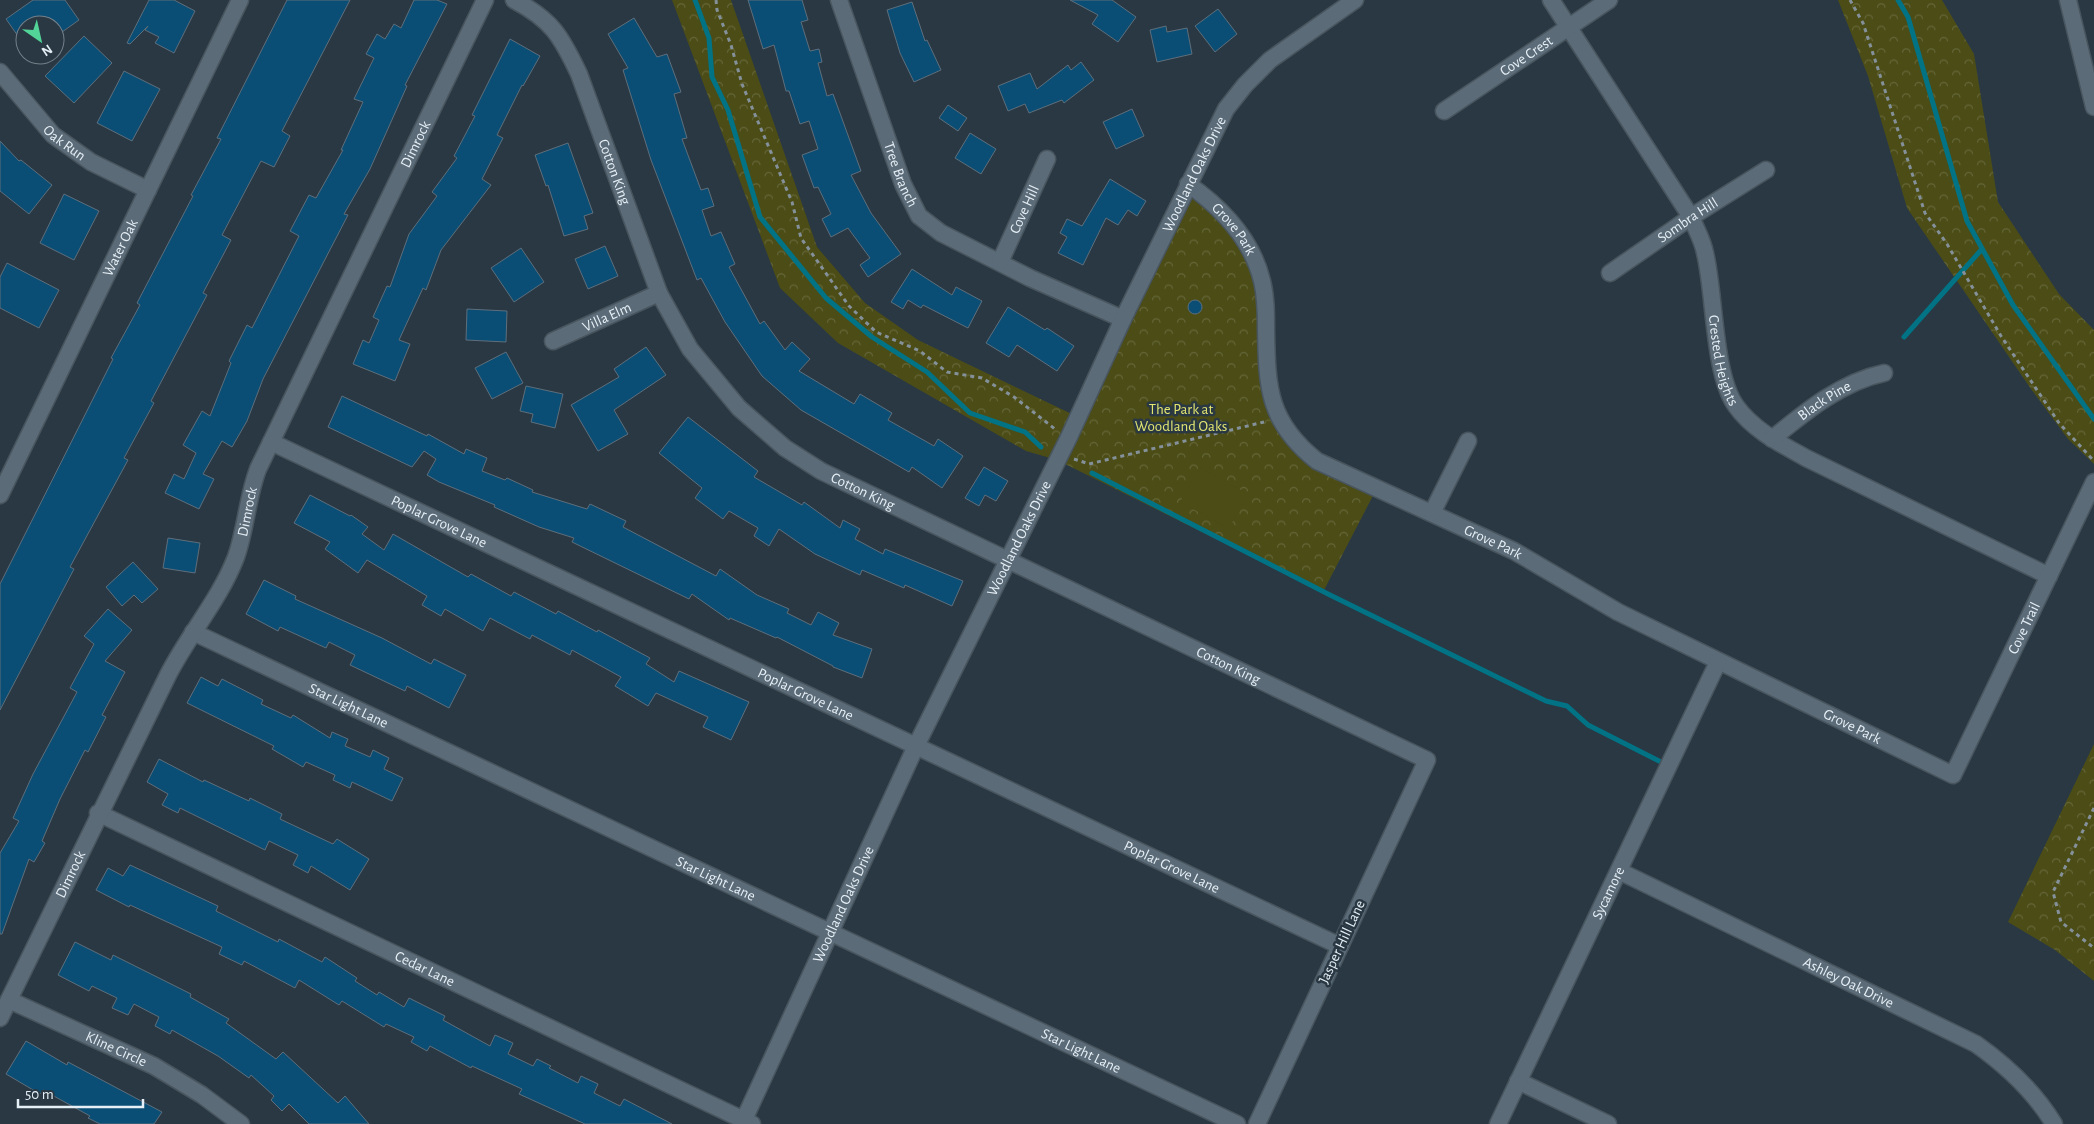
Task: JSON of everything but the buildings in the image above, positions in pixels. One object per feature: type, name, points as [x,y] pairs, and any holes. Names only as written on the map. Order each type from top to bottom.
[{"type":"street","name":"Water Oak","points":[[0,495],[240,0]]},
{"type":"street","name":"Dimrock","points":[[0,1018],[98,813],[178,654],[222,587],[237,555],[250,491],[271,442],[485,0]]},
{"type":"street","name":"Cotton King","points":[[514,0],[533,10],[550,24],[566,47],[578,74],[659,293],[690,349],[717,384],[739,408],[784,448],[821,471],[1008,558],[1427,760]]},
{"type":"street","name":"Tree Branch","points":[[839,0],[903,184],[919,216],[941,233],[1030,278],[1123,319]]},
{"type":"street","name":"Woodland Oaks Drive","points":[[746,1123],[829,932],[916,746],[1069,437],[1123,319],[1226,109],[1245,85],[1270,60],[1356,0]]},
{"type":"street","name":"Crested Heights","points":[[1551,0],[1691,217],[1705,251],[1723,377],[1735,404],[1748,420],[1772,439],[1806,458],[2049,576]]},
{"type":"street","name":"Cove Crest","points":[[1444,111],[1609,0]]},
{"type":"street","points":[[2068,0],[2094,107]]},
{"type":"street","name":"Oak Run","points":[[0,72],[52,134],[91,162],[148,190]]},
{"type":"street","name":"Cove Hill","points":[[1000,262],[1047,159]]},
{"type":"street","name":"Sombra Hill","points":[[1610,272],[1691,217],[1766,170]]},
{"type":"street","name":"Grove Park","points":[[1188,184],[1207,198],[1233,224],[1253,254],[1266,298],[1267,368],[1271,399],[1279,416],[1299,447],[1317,461],[1514,552],[1618,612],[1952,775]]},
{"type":"street","name":"Villa Elm","points":[[553,341],[659,293]]},
{"type":"street","name":"Black Pine","points":[[1772,439],[1797,419],[1846,386],[1865,377],[1884,373]]},
{"type":"street","points":[[1432,513],[1468,441]]},
{"type":"street","name":"Poplar Grove Lane","points":[[271,442],[1340,946]]},
{"type":"street","name":"Cove Trail","points":[[1952,775],[2094,482]]},
{"type":"street","name":"Star Light Lane","points":[[193,632],[1237,1124]]},
{"type":"street","name":"Sycamore","points":[[1498,1124],[1718,662]]},
{"type":"street","name":"Jasper Hill Lane","points":[[1257,1124],[1427,760]]},
{"type":"street","name":"Cedar Lane","points":[[98,813],[746,1123]]},
{"type":"street","name":"Ashley Oak Drive","points":[[1619,871],[1976,1044],[2001,1062],[2031,1092],[2054,1124]]},
{"type":"street","name":"Kline Circle","points":[[9,1000],[154,1066],[202,1094],[241,1124]]},
{"type":"street","points":[[1518,1081],[1608,1124]]},
{"type":"path","points":[[716,0],[717,10],[732,45],[742,84],[792,202],[800,238],[849,306],[876,332],[920,351],[948,372],[982,378],[1014,397],[1048,426],[1069,437]]},
{"type":"path","points":[[1850,0],[1863,23],[1925,213],[1947,244],[2001,336],[2060,423],[2094,461]]},
{"type":"path","points":[[1060,454],[1089,464],[1264,422],[1279,416]]},
{"type":"path","points":[[2094,808],[2053,892],[2061,922],[2094,948]]},
{"type":"green space","name":"The Park at Woodland Oaks","points":[[672,0],[731,0],[817,247],[865,303],[918,340],[1078,417],[1188,184],[1253,254],[1267,368],[1299,447],[1377,488],[1323,592],[1057,460],[1026,451],[838,343],[780,288]]},
{"type":"green space","points":[[1838,0],[1942,0],[1974,54],[1998,202],[2059,294],[2094,330],[2094,464],[2068,439],[2031,389],[1907,208],[1868,76]]},
{"type":"green space","points":[[1199,467],[1248,494],[1229,528],[1180,502]]},
{"type":"green space","points":[[2094,744],[2094,981],[2055,950],[2008,922]]},
{"type":"waterway","points":[[695,0],[709,38],[712,77],[728,110],[760,217],[826,298],[872,337],[927,372],[970,413],[1025,432],[1041,447]]},
{"type":"waterway","points":[[1898,0],[1908,17],[1967,221],[2013,305],[2094,419]]},
{"type":"waterway","points":[[1904,337],[1982,249]]},
{"type":"waterway","points":[[1092,473],[1330,595],[1546,701],[1567,706],[1588,725],[1659,761]]}]
